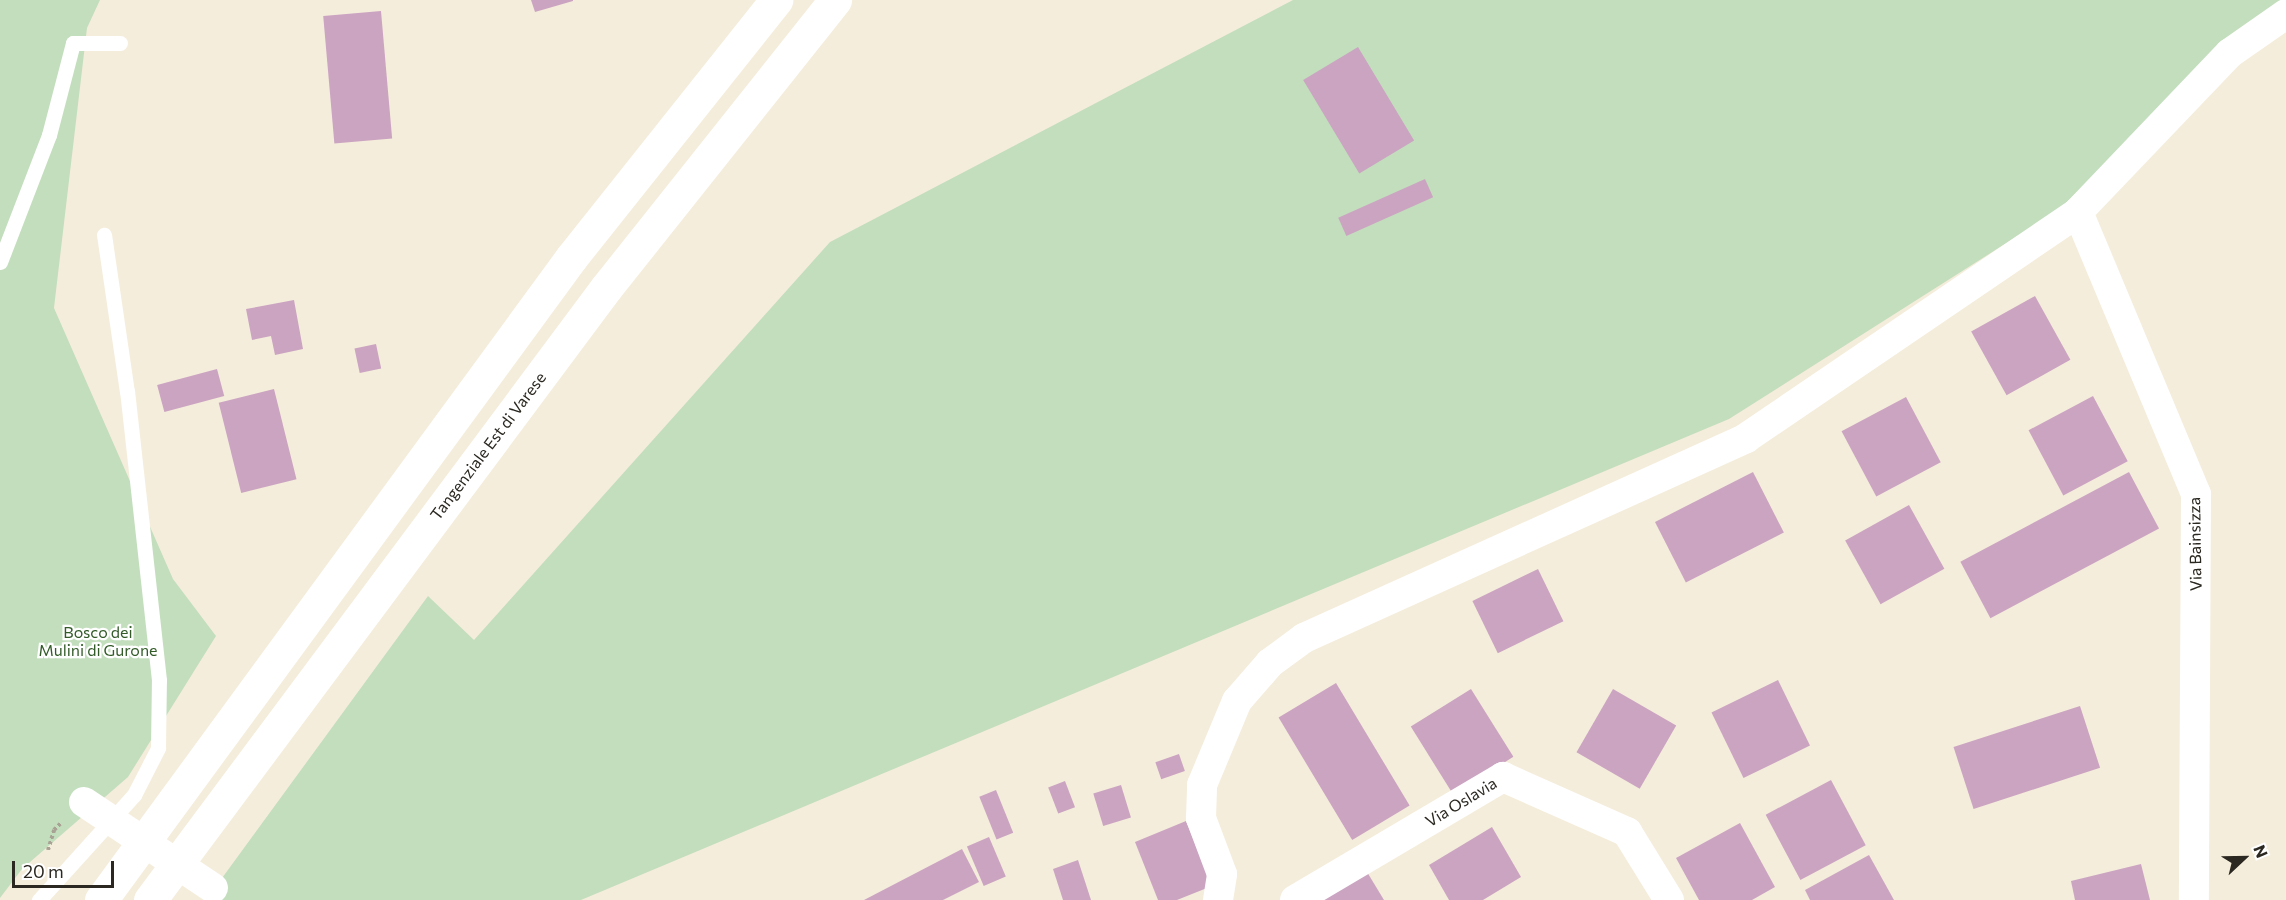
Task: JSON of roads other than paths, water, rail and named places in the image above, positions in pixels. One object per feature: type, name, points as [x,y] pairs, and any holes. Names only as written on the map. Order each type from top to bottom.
[{"type":"highway","points":[[101,900],[571,258],[776,0]]},
{"type":"highway","name":"Tangenziale Est di Varese","points":[[150,900],[606,288],[835,0]]},
{"type":"street","points":[[1218,900],[1222,874],[1202,818],[1202,785],[1237,701],[1270,663],[1304,638],[1746,438],[2078,212],[2230,53],[2286,14]]},
{"type":"street","name":"Via Bainsizza","points":[[2078,212],[2196,494],[2194,900]]},
{"type":"street","name":"Via Oslavia","points":[[1295,900],[1503,777],[1627,832],[1669,900]]},
{"type":"street","points":[[84,802],[213,888]]},
{"type":"lane","points":[[0,262],[49,135],[72,43],[120,43]]},
{"type":"lane","points":[[39,900],[134,795],[158,748],[158,668],[126,392],[104,235]]},
{"type":"park label","name":"Bosco dei Mulini di Gurone","points":[[98,641]]}]
